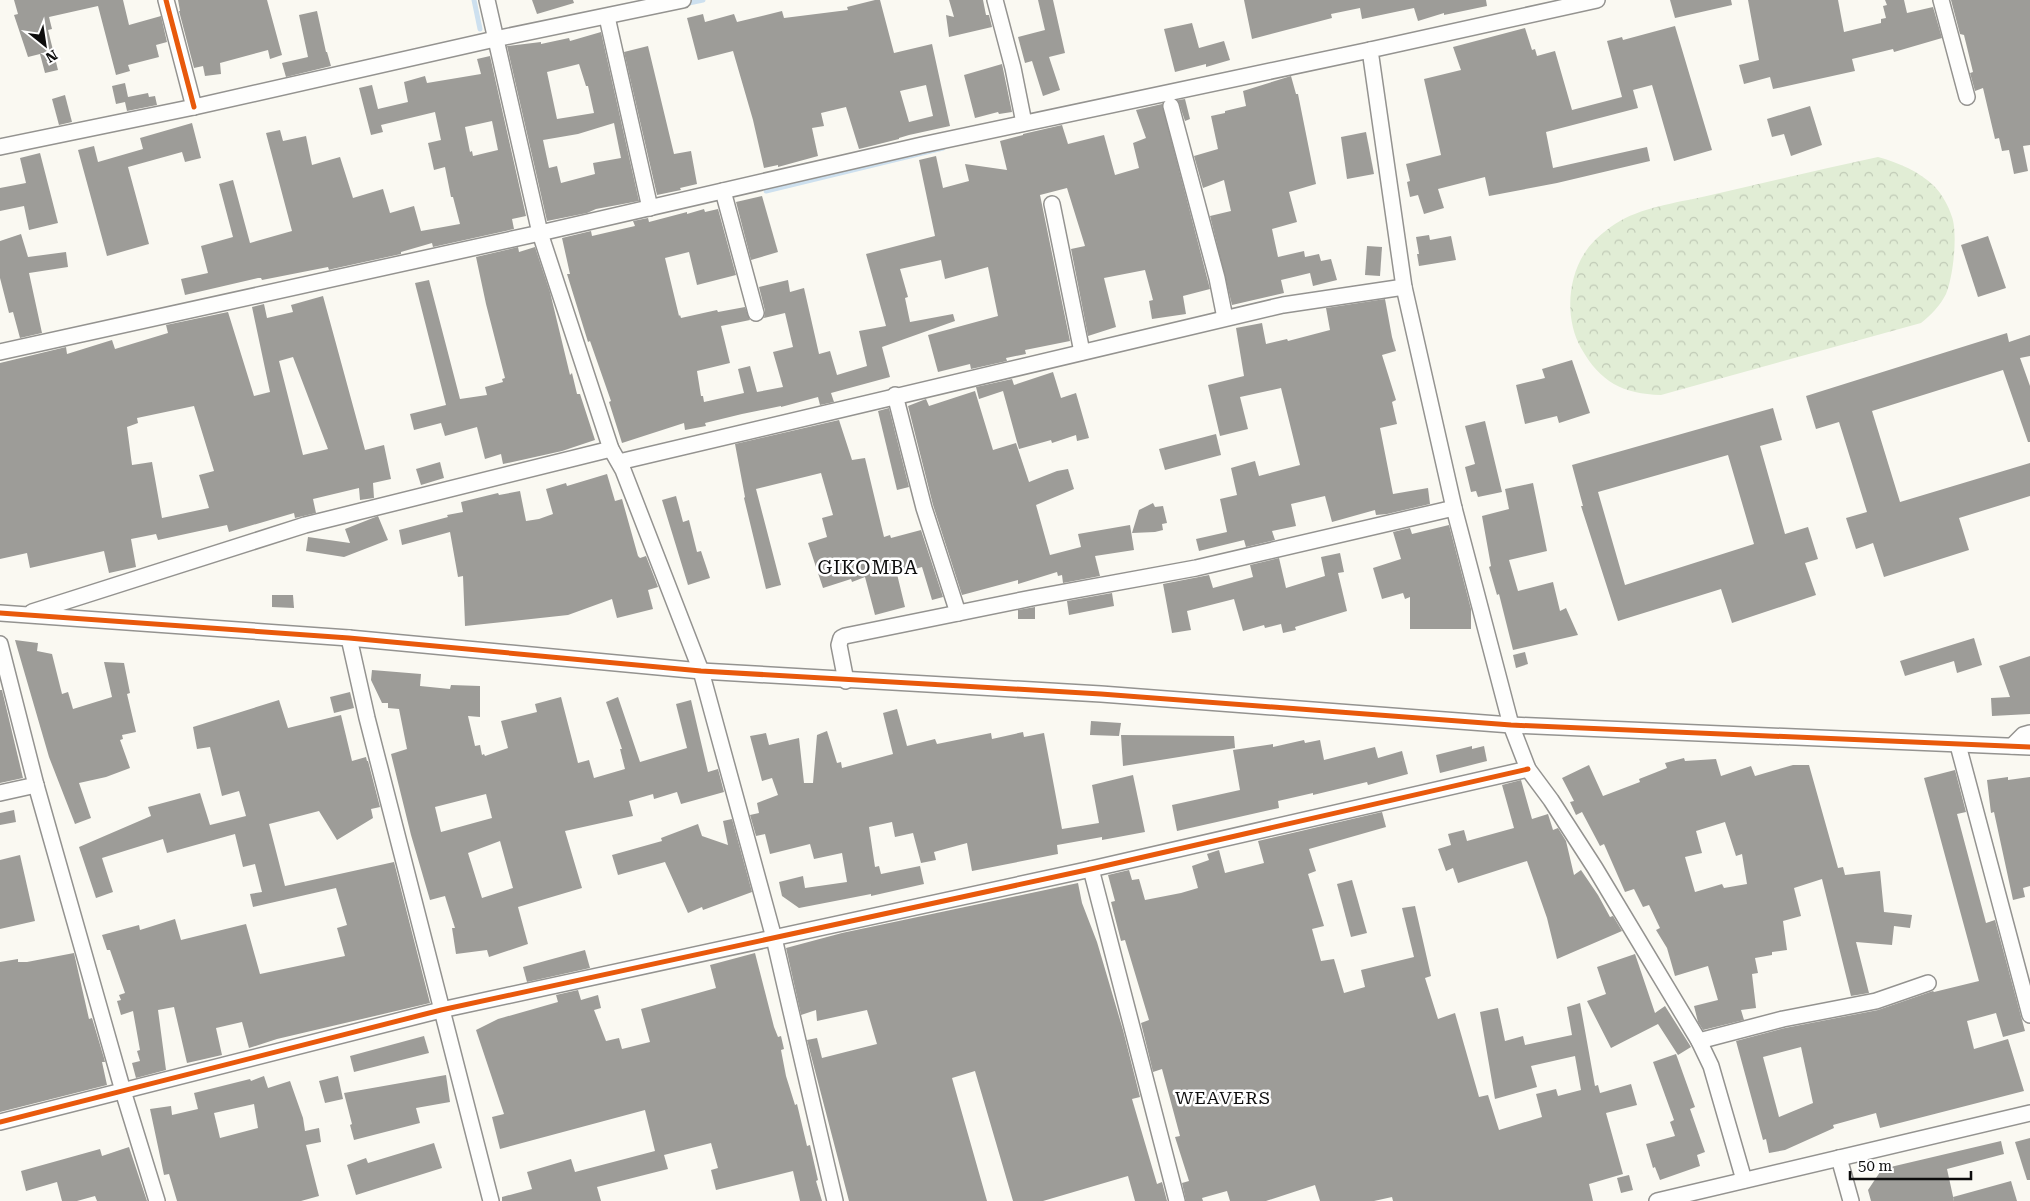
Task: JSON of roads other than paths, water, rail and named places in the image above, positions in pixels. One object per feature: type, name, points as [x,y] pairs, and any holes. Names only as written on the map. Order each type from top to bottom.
[{"type":"street","points":[[166,0],[194,107]]},
{"type":"street","points":[[487,0],[540,233],[611,449],[619,462],[701,671],[774,938],[835,1201]]},
{"type":"street","points":[[0,148],[194,107],[495,38],[607,17],[683,0]]},
{"type":"street","points":[[995,0],[1013,68],[1024,123]]},
{"type":"street","points":[[0,352],[540,233],[1024,123],[1597,0]]},
{"type":"street","points":[[1941,0],[1967,97]]},
{"type":"street","points":[[607,17],[650,208]]},
{"type":"street","points":[[1370,50],[1404,286],[1454,508],[1511,725],[1528,770],[1551,800],[1595,868],[1699,1041],[1711,1066],[1744,1180]]},
{"type":"street","points":[[1171,106],[1217,278],[1225,318]]},
{"type":"street","points":[[723,191],[756,313]]},
{"type":"street","points":[[1052,204],[1082,352]]},
{"type":"street","points":[[619,462],[1225,318],[1284,305],[1404,286]]},
{"type":"street","points":[[895,395],[924,508],[958,613]]},
{"type":"street","points":[[23,615],[304,525],[611,449]]},
{"type":"street","points":[[846,681],[839,645],[841,638],[958,613],[1196,568],[1454,508]]},
{"type":"street","points":[[0,613],[349,638],[701,671],[846,681],[1101,694],[1511,725],[2030,747]]},
{"type":"street","points":[[349,638],[367,718],[491,1201]]},
{"type":"street","points":[[0,644],[36,785],[123,1091],[157,1201]]},
{"type":"street","points":[[2012,746],[2023,735],[2030,733]]},
{"type":"street","points":[[1958,744],[2030,1015]]},
{"type":"street","points":[[0,1122],[441,1010],[1090,869],[1528,770]]},
{"type":"street","points":[[0,793],[36,785]]},
{"type":"street","points":[[1090,869],[1177,1201]]},
{"type":"street","points":[[1699,1041],[1782,1018],[1876,1002],[1928,984]]},
{"type":"street","points":[[1657,1201],[2030,1113]]},
{"type":"street","points":[[1839,1158],[1850,1201]]},
{"type":"waterway","points":[[474,0],[480,29]]},
{"type":"waterway","points":[[684,4],[703,0]]},
{"type":"waterway","points":[[766,191],[943,148]]},
{"type":"district","name":"GIKOMBA","points":[[868,567]]},
{"type":"district","name":"WEAVERS","points":[[1223,1097]]}]
